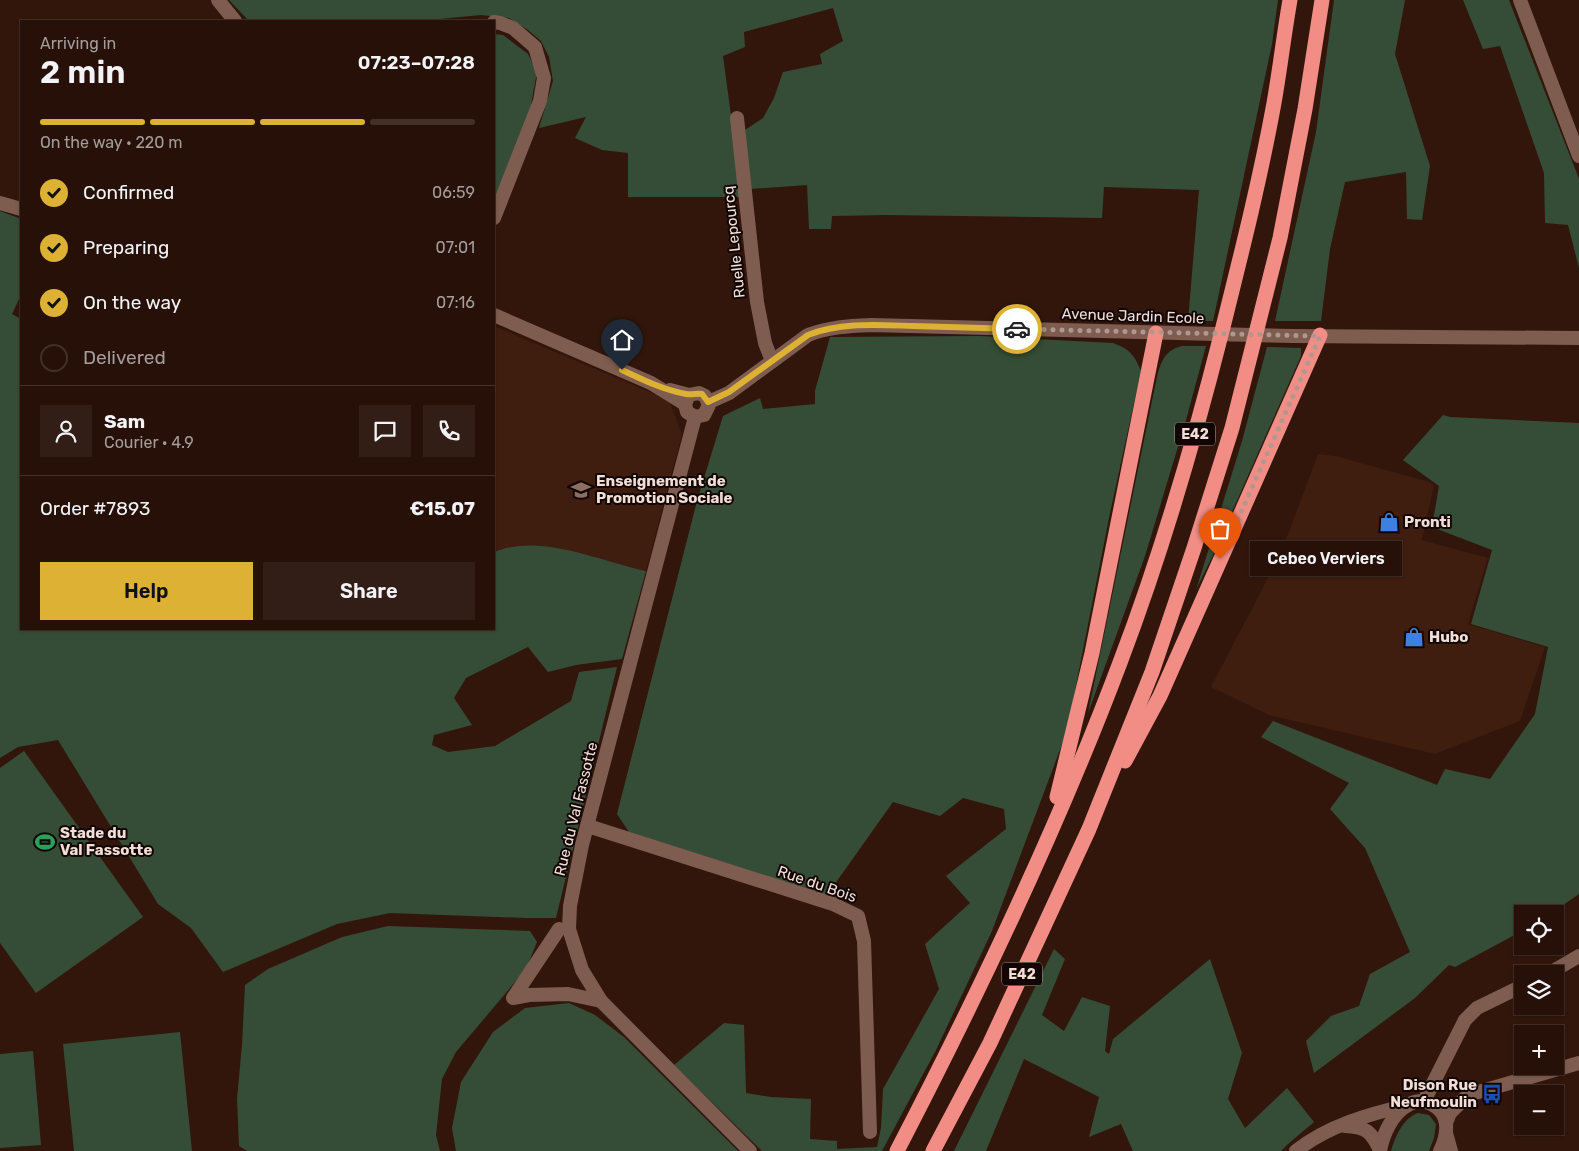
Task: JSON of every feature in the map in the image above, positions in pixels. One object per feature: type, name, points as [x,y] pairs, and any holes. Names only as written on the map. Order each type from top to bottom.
[{"type":"highway","name":"E42","points":[[897,1151],[1024,894],[1123,656],[1200,420],[1248,230],[1273,104],[1290,0]]},
{"type":"highway","name":"E42","points":[[933,1151],[990,1043],[1089,829],[1152,672],[1194,548],[1232,428],[1280,238],[1305,109],[1322,0]]},
{"type":"highway","points":[[1042,851],[1063,775],[1092,654],[1156,333]]},
{"type":"highway","points":[[1089,829],[1160,696],[1320,336]]},
{"type":"street","points":[[218,0],[233,20]]},
{"type":"street","points":[[1520,0],[1579,156]]},
{"type":"street","points":[[495,22],[513,28],[534,47],[544,78],[540,101],[495,215]]},
{"type":"street","name":"Ruelle Lepourcq","points":[[737,118],[757,302],[765,343],[772,361]]},
{"type":"street","points":[[0,202],[20,210]]},
{"type":"street","points":[[495,315],[687,399],[702,394],[708,402],[707,412],[695,417],[687,412],[687,399]]},
{"type":"street","name":"Avenue Jardin Ecole","points":[[708,402],[729,392],[808,335],[836,327],[871,325],[1180,334],[1579,338]]},
{"type":"street","name":"Rue du Val Fassotte","points":[[695,417],[588,826],[570,906],[569,929],[582,970],[601,1001],[750,1151]]},
{"type":"street","name":"Rue du Bois","points":[[588,826],[834,904],[858,916],[864,941],[870,1132]]},
{"type":"street","points":[[559,929],[513,998],[529,995],[568,994],[601,1001]]},
{"type":"street","points":[[1564,965],[1579,956]]},
{"type":"street","points":[[1424,1101],[1465,1020],[1477,1008],[1514,990]]},
{"type":"street","points":[[1440,1151],[1450,1113],[1468,1094],[1579,1063]]},
{"type":"street","points":[[1296,1151],[1310,1139],[1339,1126],[1408,1104],[1424,1101],[1432,1104],[1443,1115],[1451,1151]]},
{"type":"street","points":[[1380,1151],[1382,1140],[1392,1121],[1408,1104]]},
{"type":"street","points":[[1339,1126],[1356,1127],[1369,1132],[1375,1139],[1380,1151]]},
{"type":"shaded area","name":"Enseignement de Promotion Sociale","points":[[495,326],[669,400],[682,434],[646,571],[505,548],[495,552]]},
{"type":"shaded area","points":[[1318,454],[1336,456],[1434,485],[1422,540],[1488,558],[1468,624],[1545,647],[1520,721],[1435,754],[1269,715],[1211,687],[1281,553]]},
{"type":"green space","points":[[229,0],[1278,0],[1272,44],[1213,321],[1188,321],[1199,190],[1104,187],[1102,218],[832,216],[831,229],[809,229],[807,185],[750,189],[745,130],[763,118],[774,98],[783,72],[822,64],[820,54],[843,41],[833,8],[744,32],[745,47],[723,56],[742,197],[628,197],[628,153],[602,150],[575,138],[586,117],[539,128],[553,81],[549,57],[541,41],[509,18],[481,15],[430,20],[248,20]]},
{"type":"green space","points":[[1334,0],[1405,0],[1395,54],[1430,166],[1422,220],[1407,219],[1406,172],[1345,182],[1330,249],[1321,321],[1275,321],[1316,132]]},
{"type":"green space","points":[[1463,0],[1509,0],[1579,179],[1579,268],[1568,225],[1545,223],[1544,173],[1500,46],[1483,49]]},
{"type":"green space","points":[[495,34],[503,35],[528,54],[537,72],[530,110],[495,198]]},
{"type":"green space","points":[[0,211],[20,219],[20,297],[12,314],[20,318],[20,630],[495,630],[495,552],[512,547],[551,547],[646,571],[622,659],[576,665],[548,672],[528,647],[466,678],[454,698],[472,725],[434,735],[432,745],[448,752],[495,746],[571,701],[579,672],[617,667],[556,918],[390,913],[337,924],[223,972],[191,928],[158,904],[58,740],[18,747],[0,758]]},
{"type":"green space","points":[[980,336],[1113,343],[1131,353],[1141,371],[1110,513],[1067,731],[992,931],[936,1050],[882,1151],[762,1151],[674,1065],[724,1023],[744,1025],[746,1093],[771,1097],[811,1099],[810,1139],[837,1141],[837,1149],[877,1147],[881,1128],[883,1089],[939,989],[925,944],[970,903],[946,876],[1006,829],[1004,809],[963,798],[940,816],[893,802],[827,895],[629,832],[617,814],[697,501],[723,416],[760,398],[763,409],[815,404],[815,391],[830,337]]},
{"type":"green space","points":[[1182,346],[1206,346],[1145,556],[1088,713],[1158,372],[1166,355]]},
{"type":"green space","points":[[1267,347],[1301,348],[1301,356],[1196,590],[1242,441]]},
{"type":"green space","points":[[1443,415],[1450,417],[1579,423],[1579,894],[1563,905],[1514,905],[1514,935],[1455,967],[1449,965],[1415,998],[1314,1073],[1306,1041],[1331,1016],[1359,1006],[1370,974],[1410,952],[1365,848],[1330,809],[1349,783],[1261,737],[1273,721],[1437,785],[1445,769],[1490,779],[1535,714],[1548,647],[1471,624],[1492,550],[1432,527],[1439,486],[1403,460]]},
{"type":"green space","name":"Stade du Val Fassotte","points":[[24,751],[143,917],[36,993],[0,943],[0,768]]},
{"type":"green space","points":[[388,926],[530,931],[537,942],[526,969],[456,1052],[442,1079],[436,1135],[440,1151],[247,1151],[239,1146],[237,1099],[245,985],[268,969],[342,937]]},
{"type":"green space","points":[[1054,949],[1065,959],[1042,1015],[1064,1031],[1082,997],[1110,1006],[1105,1051],[1109,1054],[1113,1039],[1210,959],[1242,1053],[1228,1099],[1245,1128],[1287,1088],[1314,1122],[1281,1151],[1133,1151],[1121,1124],[1089,1137],[1099,1097],[1024,1059],[986,1151],[954,1151]]},
{"type":"green space","points":[[569,1003],[595,1015],[624,1037],[738,1151],[456,1151],[452,1128],[461,1082],[493,1032],[525,1008]]},
{"type":"green space","points":[[180,1032],[192,1151],[74,1151],[63,1044]]},
{"type":"green space","points":[[33,1051],[41,1145],[0,1148],[0,1054]]},
{"type":"green space","points":[[1418,1113],[1429,1115],[1436,1124],[1434,1138],[1429,1151],[1391,1151],[1397,1134],[1404,1124],[1413,1115]]},
{"type":"way so far","points":[[1017,329],[1320,336],[1220,559]]},
{"type":"place","name":"Enseignement de Promotion Sociale","points":[[581,490]]},
{"type":"place","name":"Pronti","points":[[1389,522]]},
{"type":"place","name":"Cebeo Verviers","points":[[1220,559]]},
{"type":"place","name":"Hubo","points":[[1414,637]]},
{"type":"place","name":"Stade du Val Fassotte","points":[[45,842]]},
{"type":"place","name":"Dison Rue Neufmoulin","points":[[1492,1094]]},
{"type":"route","points":[[622,370],[650,383],[689,395],[702,394],[708,402],[729,392],[808,335],[821,330],[871,325],[1017,329]]}]
